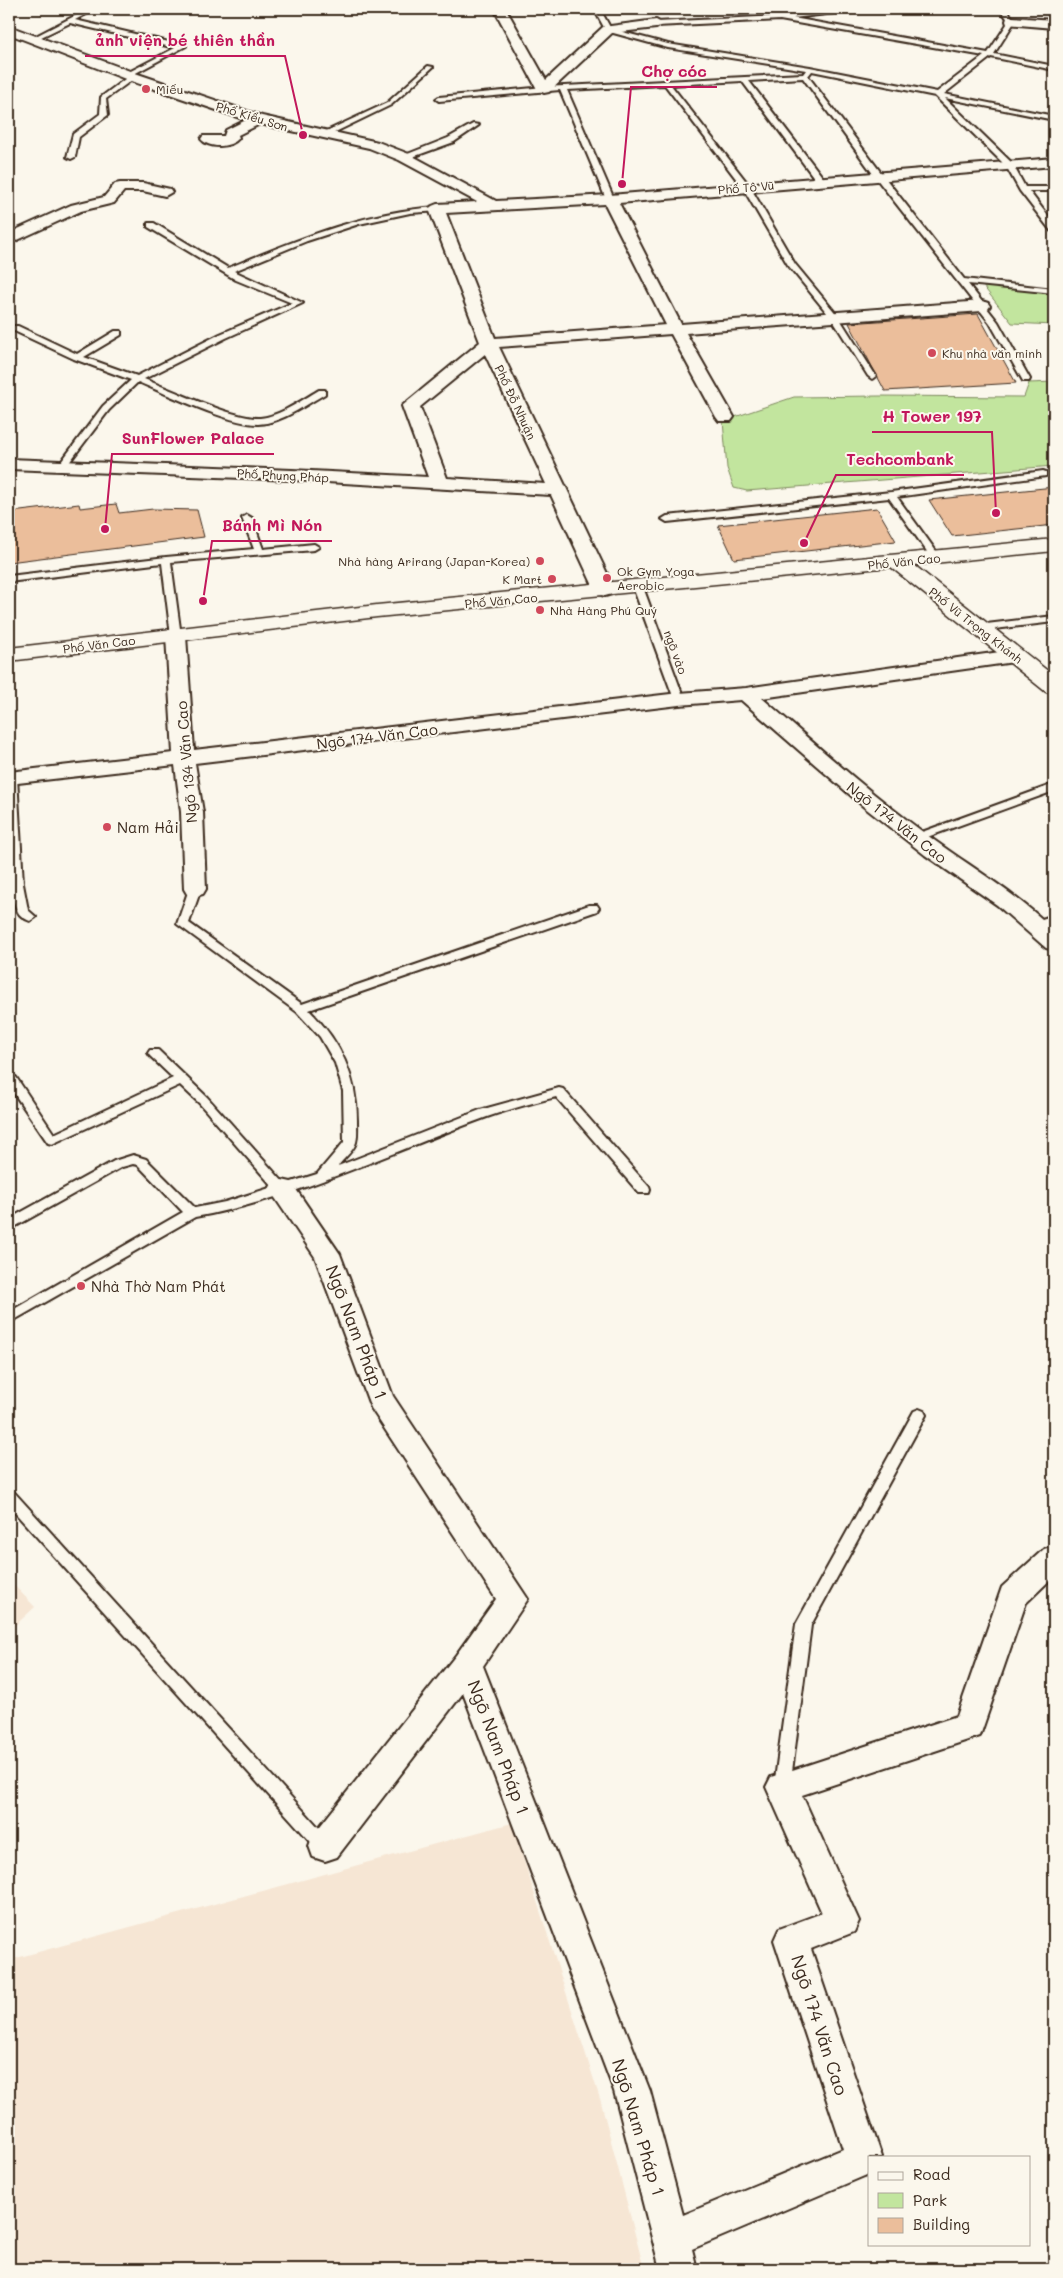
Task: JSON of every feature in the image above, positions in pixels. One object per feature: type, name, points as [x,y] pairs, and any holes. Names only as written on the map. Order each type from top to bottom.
[{"type":"street","points":[[500,9],[544,90],[608,30],[656,24]]},
{"type":"street","points":[[1012,21],[1054,24]]},
{"type":"street","name":"Phố Kiều Sơn","points":[[9,30],[130,76],[258,119],[354,140],[404,157],[491,204]]},
{"type":"street","points":[[208,139],[214,142],[228,140],[232,138],[231,133],[258,119]]},
{"type":"street","name":"Phố Tô Vũ","points":[[438,209],[491,204],[610,199],[1054,162]]},
{"type":"street","points":[[9,239],[76,208],[110,200],[120,187],[143,187],[165,192]]},
{"type":"street","points":[[610,199],[644,272],[725,417]]},
{"type":"street","name":"Phố Đỗ Nhuận","points":[[438,209],[489,343],[556,490],[579,530],[606,590]]},
{"type":"street","points":[[440,485],[411,406],[489,343],[982,306]]},
{"type":"street","name":"Phố Phụng Pháp","points":[[9,464],[292,475],[440,485],[556,490]]},
{"type":"street","name":"Phố Văn Cao","points":[[9,655],[377,611],[897,562],[1054,545]]},
{"type":"street","name":"Phố Vũ Trọng Khánh","points":[[897,562],[1054,687]]},
{"type":"street","name":"Ngõ 134 Văn Cao","points":[[176,636],[184,758],[192,812],[195,889]]},
{"type":"street","name":"Ngõ 174 Văn Cao","points":[[10,777],[679,699],[746,694],[1014,656]]},
{"type":"street","name":"Ngõ 174 Văn Cao","points":[[746,694],[832,771],[915,838],[1046,922],[1054,943]]},
{"type":"street","name":"Ngõ Nam Pháp 1","points":[[282,1189],[327,1254],[381,1400],[513,1599],[467,1664],[632,2091],[675,2254]]},
{"type":"street","points":[[782,1787],[969,1726],[1013,1596],[1054,1558]]},
{"type":"street","points":[[324,1846],[467,1664]]},
{"type":"street","name":"Ngõ 174 Văn Cao","points":[[675,2254],[864,2158],[792,1940],[842,1921],[782,1787]]},
{"type":"lane","points":[[33,39],[93,9]]},
{"type":"lane","points":[[597,9],[608,30],[668,46],[810,68],[1054,118]]},
{"type":"lane","points":[[656,24],[780,18],[852,9]]},
{"type":"lane","points":[[938,95],[990,54],[1012,21],[1003,9]]},
{"type":"lane","points":[[780,18],[990,54],[1054,68]]},
{"type":"lane","points":[[70,21],[184,46],[130,76],[102,98],[104,115],[76,136],[71,158]]},
{"type":"lane","points":[[324,134],[390,104],[430,67]]},
{"type":"lane","points":[[805,76],[810,68]]},
{"type":"lane","points":[[439,99],[544,90],[805,76]]},
{"type":"lane","points":[[805,76],[878,176],[960,281],[982,306],[1003,336],[1026,379]]},
{"type":"lane","points":[[745,80],[822,181]]},
{"type":"lane","points":[[668,84],[746,187],[792,265],[835,318],[872,376]]},
{"type":"lane","points":[[563,89],[610,199]]},
{"type":"lane","points":[[938,95],[1009,165],[1023,189],[1054,229]]},
{"type":"lane","points":[[404,157],[451,140],[476,125]]},
{"type":"lane","points":[[1023,189],[1054,189]]},
{"type":"lane","points":[[228,271],[318,235],[363,220],[406,211],[438,209]]},
{"type":"lane","points":[[62,466],[122,389],[137,379],[222,336],[299,303],[239,278],[150,225]]},
{"type":"lane","points":[[960,281],[1054,290]]},
{"type":"lane","points":[[15,328],[76,357],[239,417],[258,421],[269,419],[322,392]]},
{"type":"lane","points":[[76,357],[118,332]]},
{"type":"lane","points":[[667,519],[891,494],[1043,474]]},
{"type":"lane","points":[[891,494],[936,558]]},
{"type":"lane","points":[[248,518],[259,551]]},
{"type":"lane","points":[[9,579],[166,560],[314,547]]},
{"type":"lane","points":[[166,560],[176,636]]},
{"type":"lane","name":"ngõ vào","points":[[638,587],[679,699]]},
{"type":"lane","points":[[978,628],[1054,618]]},
{"type":"lane","points":[[10,777],[17,884],[23,911],[30,917]]},
{"type":"lane","points":[[915,838],[1054,787]]},
{"type":"lane","points":[[195,889],[183,924],[301,1009],[318,1026],[336,1051],[348,1084],[350,1143],[322,1177]]},
{"type":"lane","points":[[301,1009],[593,908]]},
{"type":"lane","points":[[154,1053],[203,1100],[282,1189]]},
{"type":"lane","points":[[9,1082],[12,1080],[52,1140],[182,1079]]},
{"type":"lane","points":[[9,1318],[192,1213],[225,1207],[322,1177],[484,1113],[559,1092],[644,1190]]},
{"type":"lane","points":[[9,1225],[118,1164],[133,1160],[142,1162],[192,1213]]},
{"type":"lane","points":[[782,1787],[804,1624],[919,1414]]},
{"type":"lane","points":[[9,1496],[324,1846]]},
{"type":"shaded area","points":[[9,1580],[35,1607],[9,1631]]},
{"type":"shaded area","points":[[512,1823],[601,2102],[644,2269],[9,2269],[9,1960]]},
{"type":"green space","points":[[983,286],[1054,293],[1054,325],[1012,323]]},
{"type":"green space","points":[[1054,382],[1054,466],[747,491],[734,488],[727,468],[723,421],[794,397],[1024,397],[1029,383]]},
{"type":"building","name":"Khu nhà văn minh","points":[[978,314],[1016,383],[885,391],[849,323]]},
{"type":"building","points":[[1054,487],[1054,525],[952,536],[929,500]]},
{"type":"building","points":[[79,504],[80,508],[116,504],[119,513],[153,509],[197,510],[204,537],[9,562],[9,521],[14,520],[12,512]]},
{"type":"building","points":[[877,508],[896,541],[734,559],[718,525]]},
{"type":"place","name":"Miếu","points":[[146,89]]},
{"type":"place","name":"ảnh viện bé thiên thần","points":[[303,135]]},
{"type":"place","name":"Chợ cóc","points":[[622,184]]},
{"type":"place","name":"Khu nhà văn minh","points":[[932,353]]},
{"type":"place","name":"H Tower 197","points":[[996,513]]},
{"type":"place","name":"SunFlower Palace","points":[[105,529]]},
{"type":"place","name":"Techcombank","points":[[804,543]]},
{"type":"place","name":"Nhà hàng Arirang (Japan-Korea)","points":[[540,561]]},
{"type":"place","name":"Ok Gym Yoga Aerobic","points":[[607,578]]},
{"type":"place","name":"K Mart","points":[[552,579]]},
{"type":"place","name":"Bánh Mì Nón","points":[[203,601]]},
{"type":"place","name":"Nhà Hàng Phú Quý","points":[[540,610]]},
{"type":"place","name":"Nam Hải","points":[[107,827]]},
{"type":"place","name":"Nhà Thờ Nam Phát","points":[[81,1286]]}]
